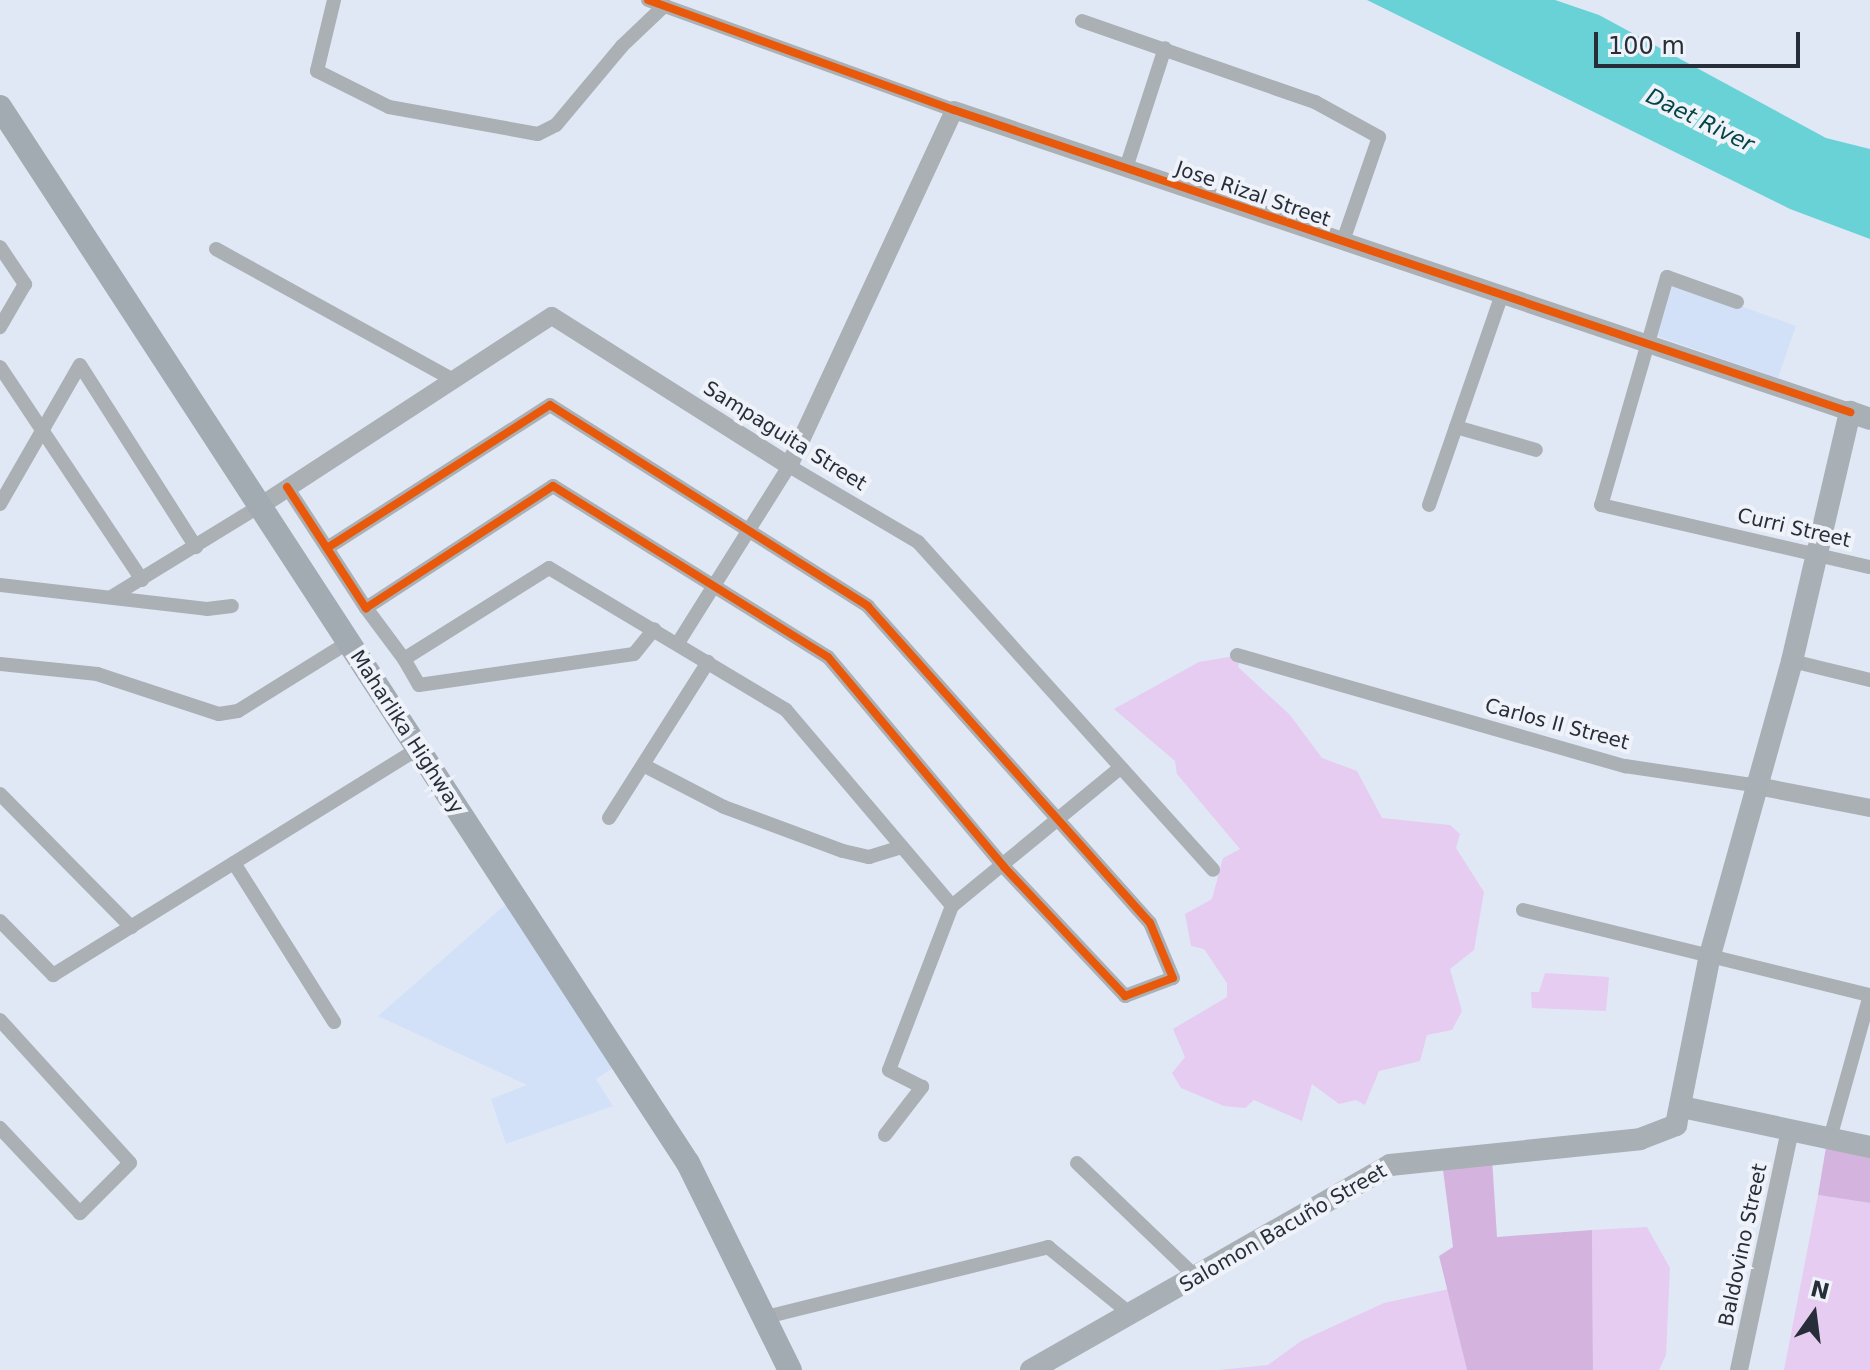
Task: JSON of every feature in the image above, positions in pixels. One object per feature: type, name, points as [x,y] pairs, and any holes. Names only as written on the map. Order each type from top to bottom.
[{"type":"highway","name":"Maharlika Highway","points":[[0,107],[688,1163],[790,1370]]},
{"type":"main road","points":[[1860,415],[1817,553],[1792,661],[1752,785],[1710,955],[1682,1107],[1870,1147]]},
{"type":"main road","name":"Salomon Bacuño Street","points":[[1031,1370],[1133,1316],[1390,1165],[1640,1139],[1676,1125],[1682,1107]]},
{"type":"street","points":[[334,0],[317,71],[389,107],[538,134],[556,125],[622,46],[665,5]]},
{"type":"street","name":"Jose Rizal Street","points":[[648,0],[954,110],[1860,415]]},
{"type":"street","points":[[1082,21],[1315,102],[1379,137],[1343,241]]},
{"type":"street","points":[[1126,168],[1165,48]]},
{"type":"street","points":[[678,643],[751,533],[789,466],[954,110]]},
{"type":"street","points":[[0,247],[25,284],[0,327]]},
{"type":"street","points":[[216,249],[453,380]]},
{"type":"street","points":[[1646,342],[1667,277],[1737,302]]},
{"type":"street","points":[[1429,505],[1502,294]]},
{"type":"street","name":"Sampaguita Street","points":[[260,506],[552,316],[789,466],[918,542],[1213,870]]},
{"type":"street","name":"Curri Street","points":[[1646,342],[1601,505],[1870,567]]},
{"type":"street","points":[[0,504],[80,365],[196,547]]},
{"type":"street","points":[[0,367],[142,580]]},
{"type":"street","points":[[327,548],[550,405],[868,606],[1150,923],[1173,978],[1125,996],[1004,867],[828,657],[713,589],[553,486],[366,608]]},
{"type":"street","points":[[1456,427],[1536,450]]},
{"type":"street","points":[[287,487],[419,685],[634,654],[654,629]]},
{"type":"street","points":[[113,596],[260,506]]},
{"type":"street","points":[[404,659],[549,568],[786,710],[952,906]]},
{"type":"street","points":[[0,585],[207,609],[232,606]]},
{"type":"street","points":[[0,664],[97,674],[219,714],[238,711],[349,642]]},
{"type":"street","name":"Carlos II Street","points":[[1237,655],[1625,766],[1752,785],[1870,808]]},
{"type":"street","points":[[1792,661],[1870,680]]},
{"type":"street","points":[[609,818],[708,662]]},
{"type":"street","points":[[0,921],[53,975],[418,749]]},
{"type":"street","points":[[643,765],[724,807],[843,851],[869,857],[902,847]]},
{"type":"street","points":[[885,1135],[922,1087],[889,1070],[952,906],[1004,867],[1120,768]]},
{"type":"street","points":[[0,794],[131,927]]},
{"type":"street","points":[[234,863],[334,1022]]},
{"type":"street","points":[[1523,910],[1870,995],[1830,1138]]},
{"type":"street","points":[[0,1020],[130,1163],[80,1213],[0,1128]]},
{"type":"street","name":"Baldovino Street","points":[[1739,1370],[1790,1130]]},
{"type":"street","points":[[1077,1163],[1197,1278]]},
{"type":"street","points":[[766,1317],[1048,1247],[1133,1316]]},
{"type":"shaded area","points":[[1669,280],[1796,326],[1778,378],[1651,334]]},
{"type":"shaded area","points":[[1241,655],[1238,667],[1290,715],[1322,758],[1357,771],[1382,818],[1450,825],[1460,834],[1456,848],[1484,892],[1474,950],[1450,969],[1462,1011],[1452,1030],[1427,1035],[1420,1061],[1379,1071],[1365,1105],[1356,1100],[1339,1104],[1312,1084],[1302,1121],[1254,1100],[1245,1108],[1224,1106],[1181,1088],[1172,1073],[1185,1057],[1173,1029],[1227,997],[1227,983],[1204,949],[1191,946],[1185,914],[1212,899],[1223,858],[1240,849],[1177,774],[1175,761],[1114,709],[1199,662]]},
{"type":"shaded area","points":[[506,904],[613,1068],[596,1079],[613,1106],[506,1144],[491,1099],[527,1085],[378,1016]]},
{"type":"shaded area","points":[[1545,973],[1609,977],[1606,1011],[1532,1008],[1531,992],[1539,992]]},
{"type":"shaded area","points":[[1826,1147],[1870,1156],[1870,1203],[1818,1195]]},
{"type":"shaded area","points":[[1492,1158],[1497,1237],[1592,1230],[1593,1370],[1467,1370],[1439,1256],[1453,1247],[1442,1162]]},
{"type":"shaded area","points":[[1818,1195],[1870,1203],[1870,1370],[1784,1370]]},
{"type":"shaded area","points":[[1647,1227],[1670,1268],[1666,1355],[1659,1370],[1593,1370],[1592,1230]]},
{"type":"shaded area","points":[[1449,1289],[1467,1370],[1219,1370],[1268,1365],[1301,1341],[1384,1303]]},
{"type":"water","name":"Daet River","points":[[1367,0],[1555,0],[1599,15],[1826,138],[1870,149],[1870,239],[1790,209]]},
{"type":"cycle path","points":[[648,0],[954,110],[1850,412]]},
{"type":"cycle path","points":[[287,487],[366,608],[553,486],[828,657],[1004,867],[1125,996],[1173,978],[1150,923],[868,606],[550,405],[327,548]]}]
